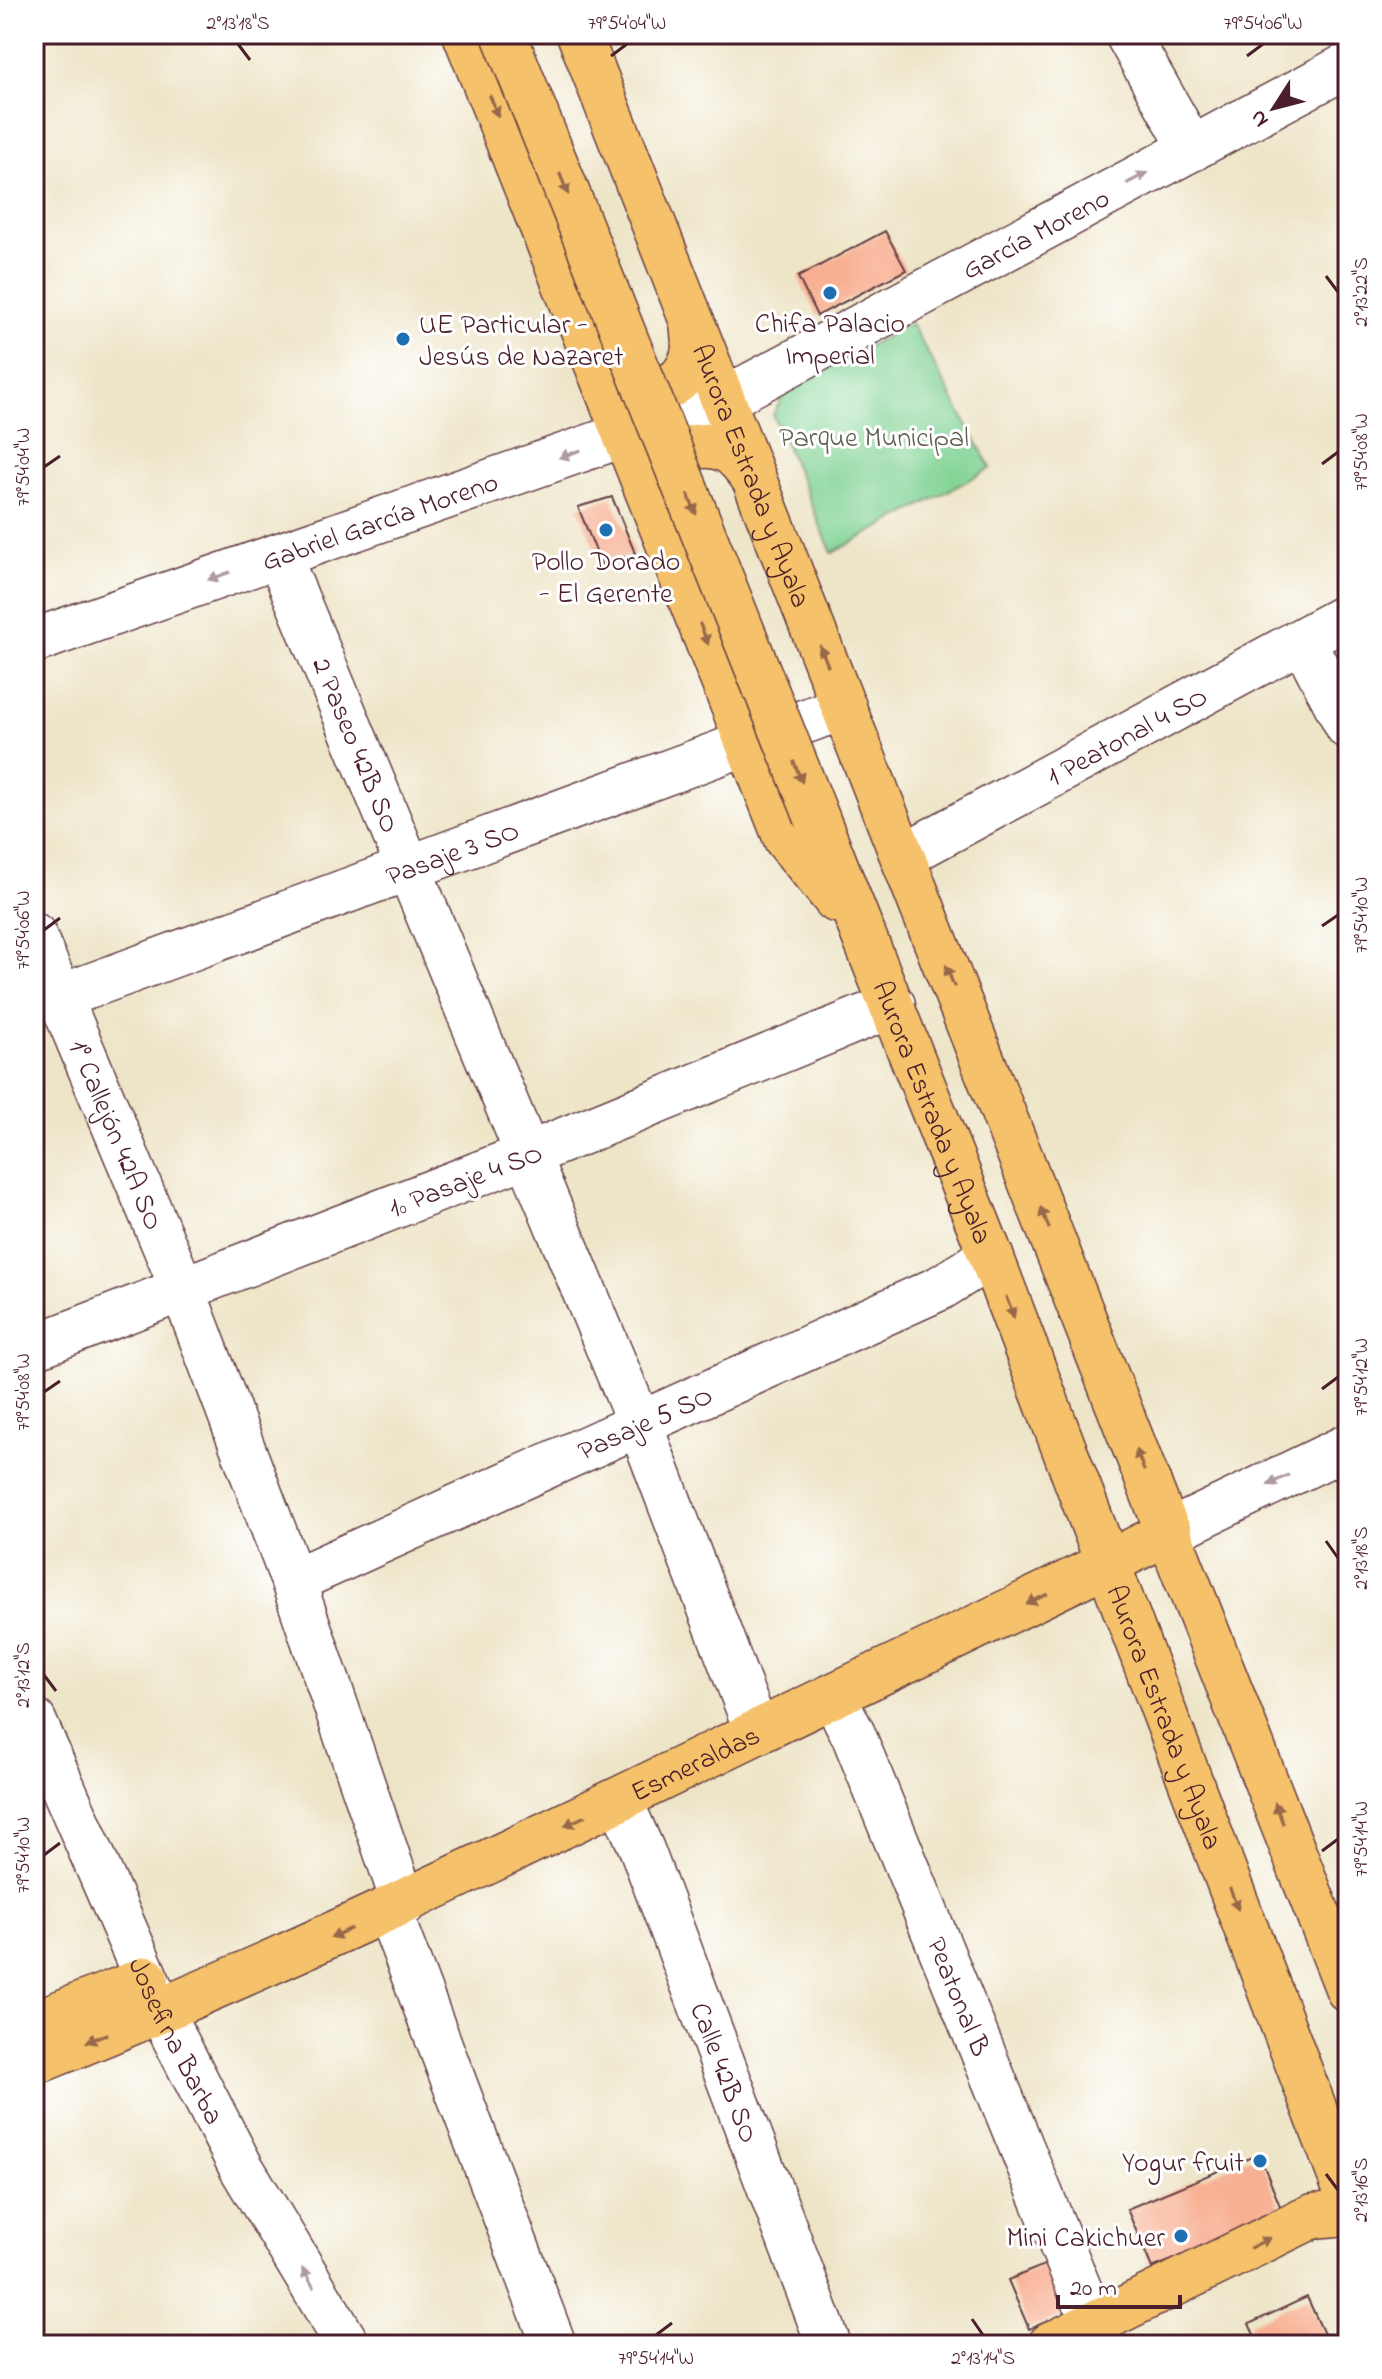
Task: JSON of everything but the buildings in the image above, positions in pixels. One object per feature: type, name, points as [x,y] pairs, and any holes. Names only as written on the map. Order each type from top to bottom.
[{"type":"main road","points":[[465,34],[786,839],[864,934]]},
{"type":"main road","name":"Aurora Estrada y Ayala","points":[[504,34],[991,1256],[1348,2197]]},
{"type":"main road","name":"Aurora Estrada y Ayala","points":[[579,34],[1348,1990]]},
{"type":"main road","points":[[596,363],[605,376],[632,393],[663,390],[677,381],[693,355],[692,322]]},
{"type":"main road","points":[[658,517],[654,499],[656,481],[665,465],[677,454],[693,447],[711,446],[727,451],[741,462],[754,479]]},
{"type":"main road","name":"Esmeraldas","points":[[34,2023],[153,1996],[396,1908],[1169,1532]]},
{"type":"main road","name":"Esmeraldas","points":[[34,2063],[153,1996]]},
{"type":"main road","points":[[1050,2345],[1095,2329],[1313,2216],[1348,2216]]},
{"type":"street","points":[[1127,34],[1192,149]]},
{"type":"street","name":"García Moreno","points":[[723,400],[1348,65]]},
{"type":"street","name":"Gabriel García Moreno","points":[[34,641],[723,400]]},
{"type":"street","name":"2 Paseo 42B SO","points":[[279,556],[640,1425],[757,1732]]},
{"type":"street","name":"1 Peatonal 4 SO","points":[[903,856],[1348,615]]},
{"type":"street","points":[[1303,641],[1348,727]]},
{"type":"street","name":"Pasaje 3 SO","points":[[60,997],[844,707]]},
{"type":"street","name":"1° Callejón 42A SO","points":[[34,935],[183,1290],[293,1581],[396,1908],[554,2345]]},
{"type":"street","name":"1º Pasaje 4 SO","points":[[34,1347],[527,1155],[893,1005]]},
{"type":"street","name":"Pasaje 5 SO","points":[[293,1581],[940,1288],[991,1256]]},
{"type":"street","name":"Esmeraldas","points":[[1169,1532],[1348,1446]]},
{"type":"street","name":"Peatonal B","points":[[833,1696],[859,1749],[1095,2329]]},
{"type":"street","name":"Josefina Barba","points":[[34,1721],[153,1996],[241,2167],[348,2345]]},
{"type":"street","name":"Calle 42B SO","points":[[620,1800],[642,1850],[829,2345]]},
{"type":"green space","name":"Parque Municipal","points":[[911,323],[991,468],[832,553],[773,415],[786,390]]},
{"type":"place","name":"Chifa Palacio Imperial","points":[[830,293]]},
{"type":"place","name":"UE Particular - Jesús de Nazaret","points":[[403,339]]},
{"type":"place","name":"Pollo Dorado - El Gerente","points":[[606,530]]},
{"type":"place","name":"Yogur fruit","points":[[1260,2161]]},
{"type":"place","name":"Mini Cakichuer","points":[[1181,2236]]}]
